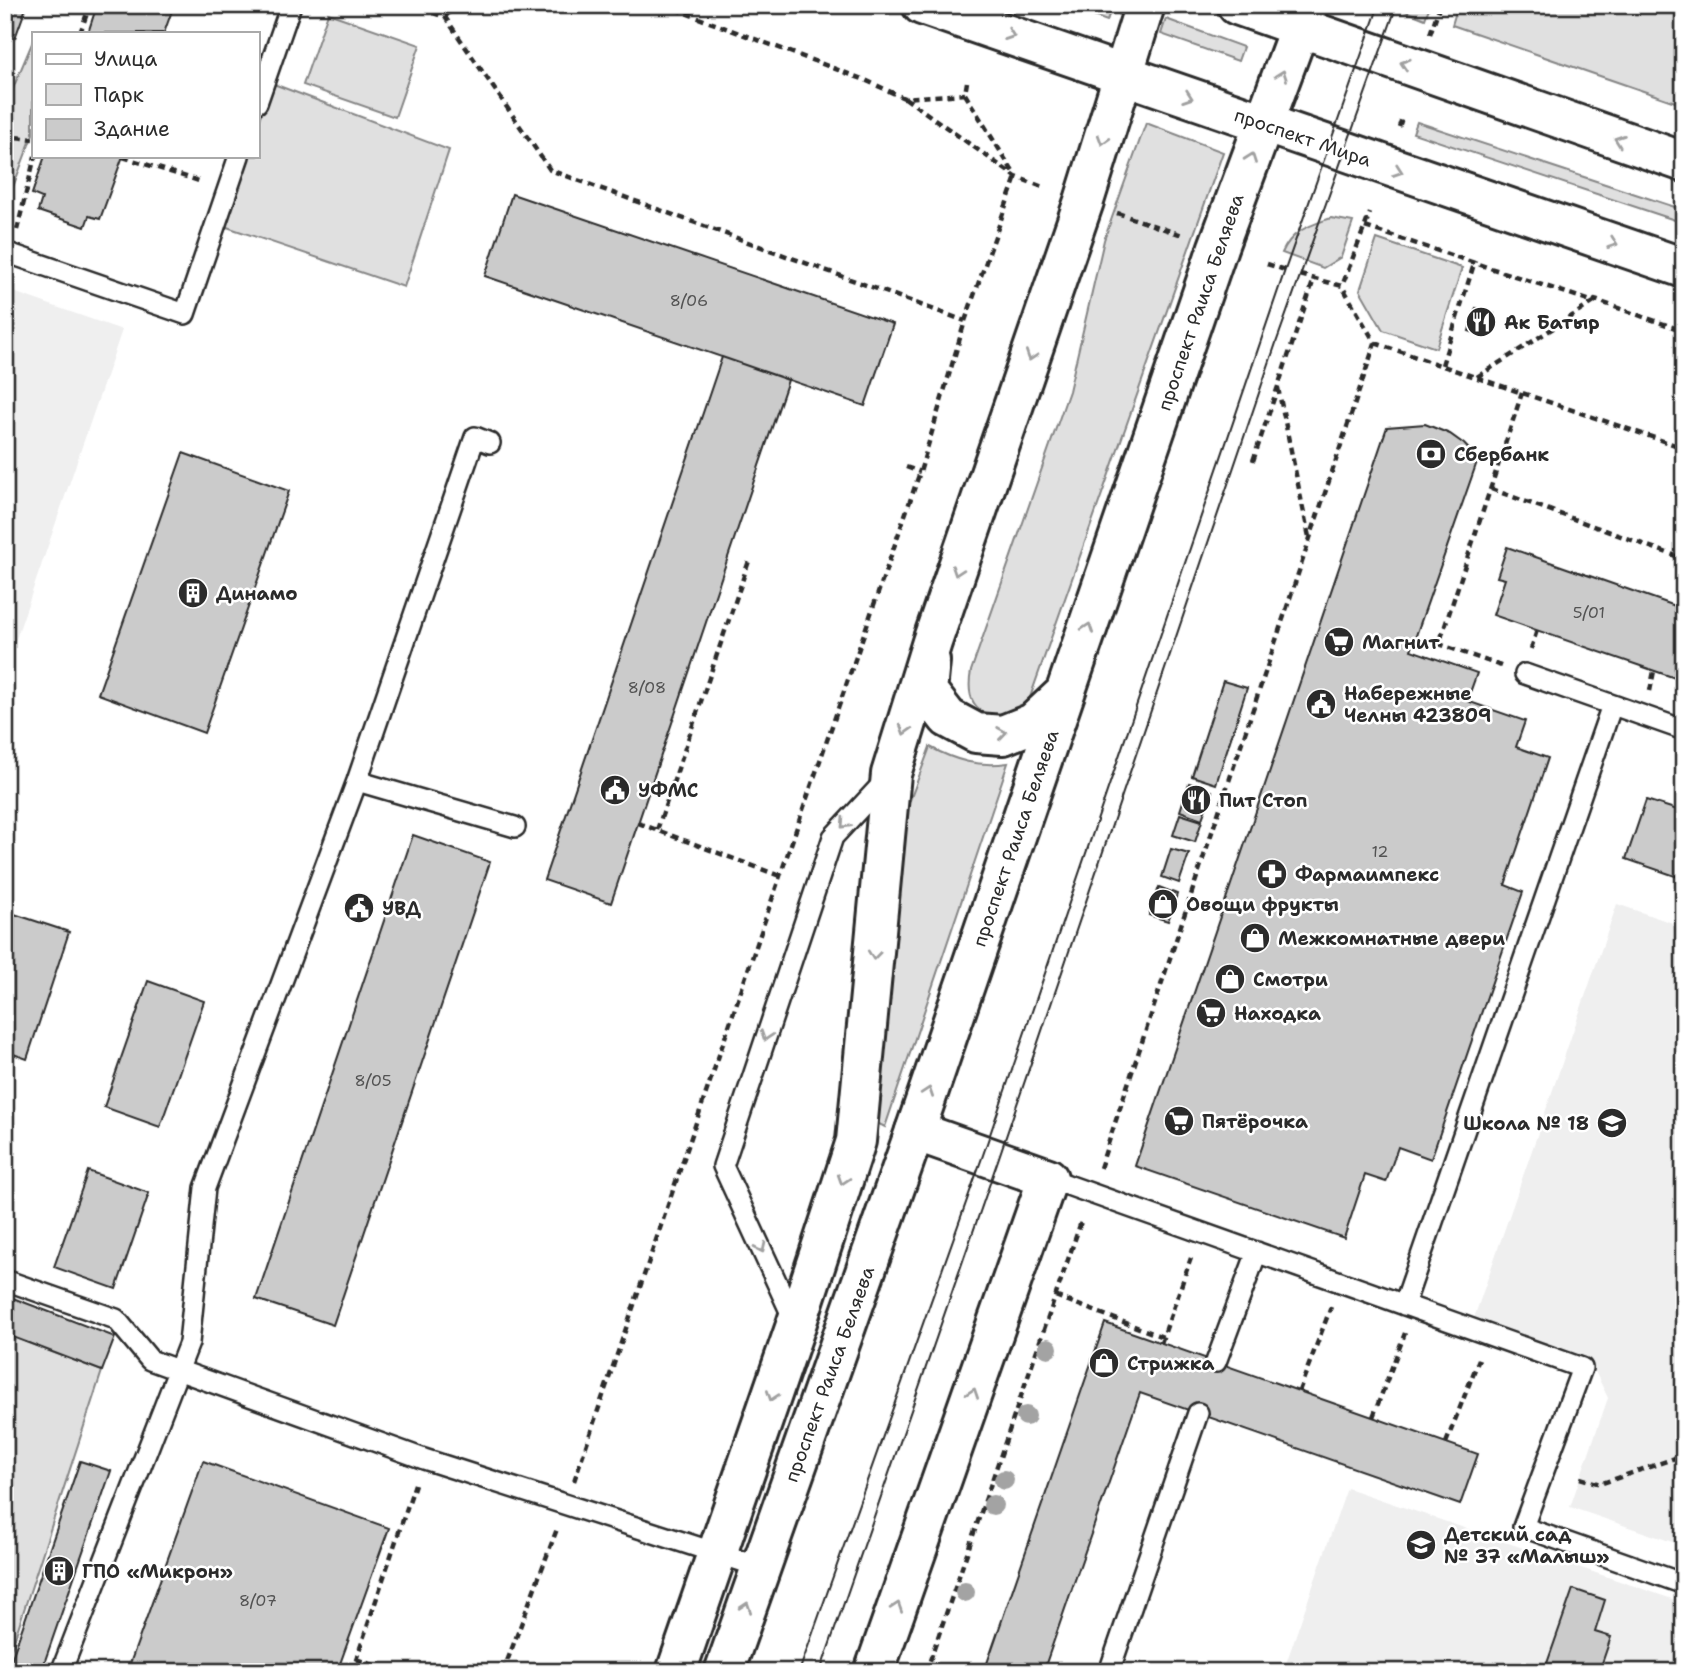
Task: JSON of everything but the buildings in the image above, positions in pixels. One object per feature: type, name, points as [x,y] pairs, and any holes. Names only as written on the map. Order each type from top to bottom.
[{"type":"street","name":"проспект Мира","points":[[922,5],[1684,268]]},
{"type":"street","points":[[676,1672],[796,1325],[856,1141],[891,774],[932,642],[1084,201],[1145,5]]},
{"type":"street","points":[[1237,5],[1303,16],[1684,162]]},
{"type":"street","name":"проспект Раиса Беляева","points":[[724,1672],[915,1131],[1218,247],[1303,16]]},
{"type":"street","points":[[932,642],[927,691],[948,718],[975,733],[1003,735],[1033,723],[1066,692]]},
{"type":"street","points":[[874,1672],[1048,1178],[915,1131]]},
{"type":"lane","points":[[259,97],[291,5]]},
{"type":"lane","points":[[11,254],[186,314],[238,158]]},
{"type":"lane","points":[[61,1672],[190,1343],[205,1188],[356,780],[475,437],[490,443]]},
{"type":"lane","points":[[1525,674],[1684,730]]},
{"type":"lane","points":[[1409,1307],[1612,705]]},
{"type":"lane","points":[[796,1325],[723,1166],[833,837],[891,774]]},
{"type":"lane","points":[[356,780],[515,827]]},
{"type":"lane","points":[[1048,1178],[1582,1368],[1523,1527],[1684,1584]]},
{"type":"lane","points":[[1216,1362],[1256,1252]]},
{"type":"lane","points":[[5,1280],[116,1319],[150,1360],[424,1459],[760,1567]]},
{"type":"lane","points":[[1109,1672],[1198,1413]]},
{"type":"path","points":[[79,32],[90,5]]},
{"type":"path","points":[[410,5],[445,17],[550,170],[965,321]]},
{"type":"path","points":[[445,17],[456,5]]},
{"type":"path","points":[[664,5],[865,80],[904,98],[1016,177],[1043,187]]},
{"type":"path","points":[[1428,39],[1440,5]]},
{"type":"path","points":[[967,82],[965,94],[1016,177]]},
{"type":"path","points":[[904,98],[965,94]]},
{"type":"path","points":[[1399,127],[1402,118]]},
{"type":"path","points":[[5,136],[32,139]]},
{"type":"path","points":[[11,254],[35,158]]},
{"type":"path","points":[[126,158],[227,190]]},
{"type":"path","points":[[503,1672],[566,1505],[779,876],[920,472],[965,321],[1016,177]]},
{"type":"path","points":[[1114,212],[1193,238]]},
{"type":"path","points":[[1342,286],[1370,213]]},
{"type":"path","points":[[1365,227],[1594,302]]},
{"type":"path","points":[[1442,365],[1475,261]]},
{"type":"path","points":[[1267,264],[1285,270]]},
{"type":"path","points":[[1300,275],[1342,286],[1375,343],[1684,448]]},
{"type":"path","points":[[1253,461],[1314,279]]},
{"type":"path","points":[[1477,377],[1595,300],[1684,331]]},
{"type":"path","points":[[926,1672],[1091,1194],[1375,343]]},
{"type":"path","points":[[1278,387],[1310,540]]},
{"type":"path","points":[[1522,393],[1438,644],[1525,674]]},
{"type":"path","points":[[906,467],[920,472]]},
{"type":"path","points":[[1491,489],[1684,559]]},
{"type":"path","points":[[657,830],[750,558]]},
{"type":"path","points":[[638,823],[779,876]]},
{"type":"path","points":[[1161,1343],[1200,1232]]},
{"type":"path","points":[[1299,1391],[1340,1282]]},
{"type":"path","points":[[1055,1296],[1163,1337]]},
{"type":"path","points":[[1373,1417],[1409,1307]]},
{"type":"path","points":[[1446,1443],[1489,1335]]},
{"type":"path","points":[[1580,1478],[1601,1484],[1684,1455]]},
{"type":"path","points":[[352,1672],[424,1459]]},
{"type":"path","points":[[356,1659],[394,1672]]},
{"type":"shaded area","points":[[5,289],[122,330],[5,671]]},
{"type":"shaded area","name":"Школа № 18","points":[[1617,904],[1684,927],[1684,1546],[1570,1507],[1608,1398],[1588,1357],[1474,1318]]},
{"type":"shaded area","name":"Детский сад № 37 «Малыш»","points":[[1347,1488],[1684,1603],[1684,1672],[1283,1672]]},
{"type":"green space","points":[[1063,5],[1112,5],[1107,21]]},
{"type":"green space","points":[[1400,5],[1430,5],[1425,19],[1405,11]]},
{"type":"green space","points":[[1458,5],[1684,5],[1684,105],[1452,25]]},
{"type":"green space","points":[[328,13],[420,45],[395,117],[303,85]]},
{"type":"green space","points":[[1166,19],[1243,47],[1238,61],[1161,34]]},
{"type":"green space","points":[[32,43],[32,137],[5,208],[5,107]]},
{"type":"green space","points":[[271,83],[449,150],[404,287],[224,226],[246,158],[259,158],[259,120]]},
{"type":"green space","points":[[1417,122],[1684,210],[1684,223],[1413,133]]},
{"type":"green space","points":[[1146,123],[1223,152],[1028,703],[1002,719],[984,713],[974,703],[970,689],[971,671],[1069,391],[1104,240]]},
{"type":"green space","points":[[1331,218],[1353,222],[1341,257],[1323,268],[1282,253],[1296,234]]},
{"type":"green space","points":[[1377,239],[1462,268],[1436,348],[1383,330],[1360,290]]},
{"type":"green space","points":[[930,747],[968,762],[1008,763],[885,1127],[877,1123],[906,811]]},
{"type":"green space","points":[[5,1334],[102,1371],[5,1668]]},
{"type":"tram line","points":[[799,1672],[983,1155],[1285,270],[1379,5]]},
{"type":"tram line","points":[[820,1672],[998,1160],[1276,343],[1397,5]]},
{"type":"place","name":"Ак Батыр","points":[[1481,322]]},
{"type":"place","name":"Сбербанк","points":[[1431,454]]},
{"type":"place","name":"Динамо","points":[[193,593]]},
{"type":"place","name":"Магнит","points":[[1339,642]]},
{"type":"place","name":"Набережные Челны 423809","points":[[1321,704]]},
{"type":"place","name":"УФМС","points":[[615,790]]},
{"type":"place","name":"Пит Стоп","points":[[1196,800]]},
{"type":"place","name":"Фармаимпекс","points":[[1272,874]]},
{"type":"place","name":"Овощи фрукты","points":[[1163,904]]},
{"type":"place","name":"УВД","points":[[359,908]]},
{"type":"place","name":"Межкомнатные двери","points":[[1255,938]]},
{"type":"place","name":"Смотри","points":[[1230,979]]},
{"type":"place","name":"Находка","points":[[1211,1013]]},
{"type":"place","name":"Пятёрочка","points":[[1179,1121]]},
{"type":"place","name":"Школа № 18","points":[[1612,1123]]},
{"type":"place","name":"Стрижка","points":[[1104,1363]]},
{"type":"place","name":"Детский сад № 37 «Малыш»","points":[[1421,1545]]},
{"type":"place","name":"ГПО «Микрон»","points":[[59,1571]]}]
